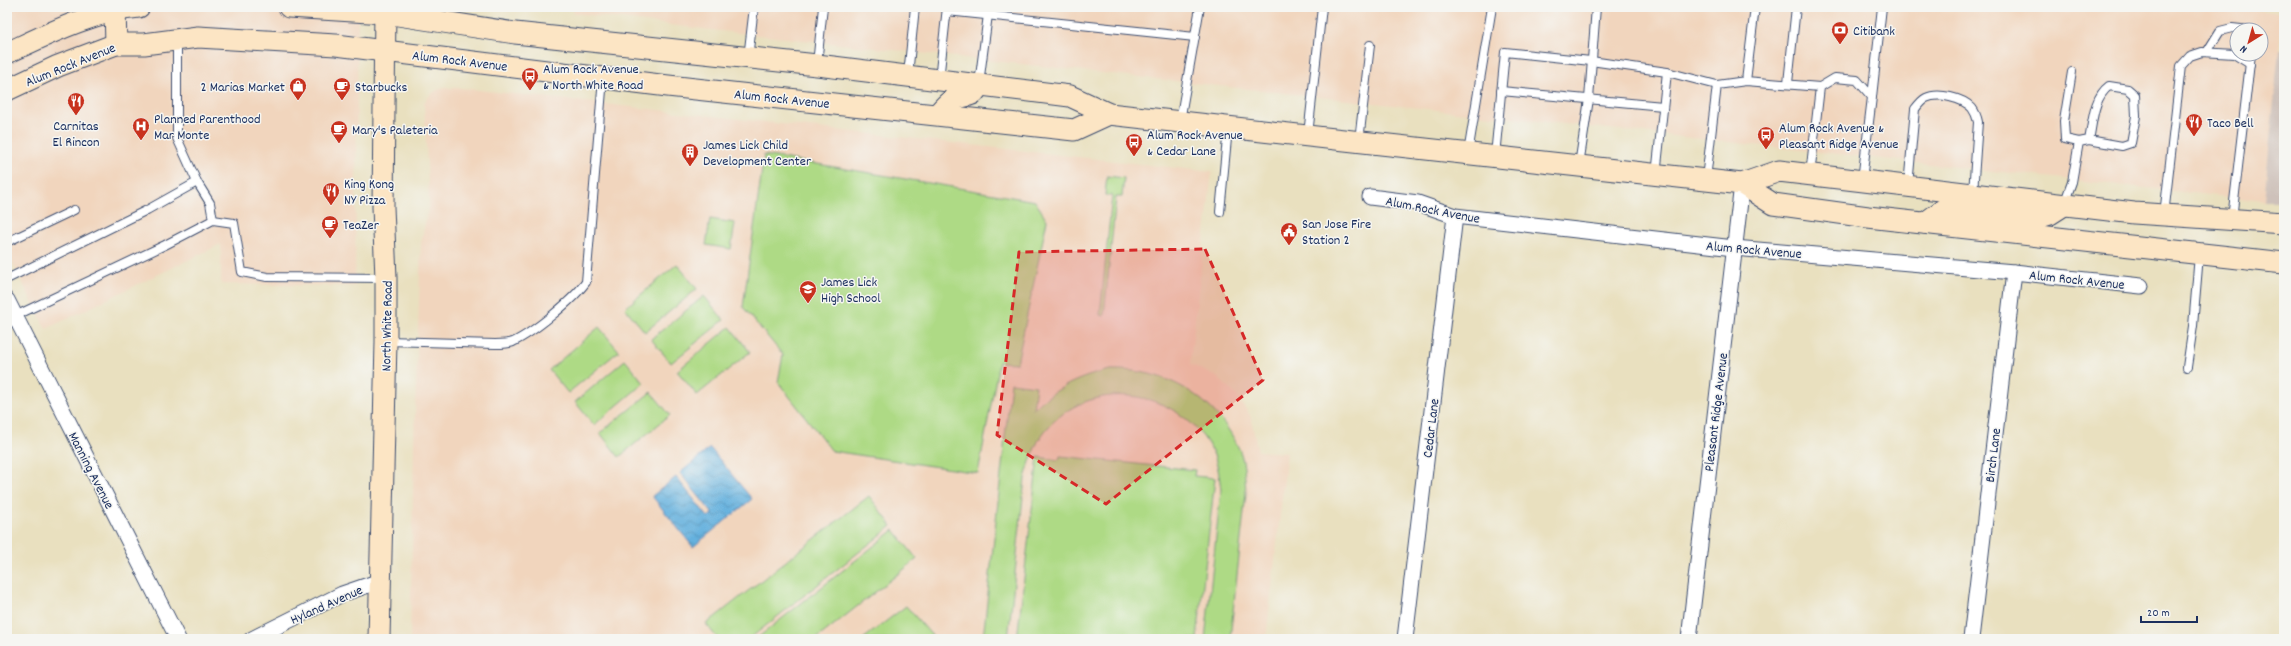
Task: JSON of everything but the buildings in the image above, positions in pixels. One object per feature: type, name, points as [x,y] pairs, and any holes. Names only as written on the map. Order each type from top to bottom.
[{"type":"main road","points":[[7,53],[41,37],[115,8],[139,7]]},
{"type":"main road","points":[[289,7],[385,10],[515,32],[817,65],[1070,96],[1109,114],[1656,175],[1742,184],[1779,171],[2164,216],[2284,223]]},
{"type":"main road","points":[[115,8],[116,44]]},
{"type":"main road","name":"North White Road","points":[[379,639],[386,342],[386,278],[383,207],[385,10]]},
{"type":"main road","name":"Alum Rock Avenue","points":[[7,90],[58,66],[116,44],[177,40],[198,37],[259,40],[384,50],[603,78],[1074,130],[1109,114]]},
{"type":"main road","points":[[937,114],[953,99],[969,97],[976,92],[979,84]]},
{"type":"main road","points":[[1742,184],[1773,204],[1925,223],[2284,263]]},
{"type":"main road","points":[[1925,223],[1944,209],[2036,218],[2050,214],[2064,205]]},
{"type":"street","name":"Pleasant Ridge Avenue","points":[[1689,639],[1742,184]]},
{"type":"street","name":"Alum Rock Avenue","points":[[1370,197],[1418,203],[1455,216],[1734,248],[2014,272],[2141,286]]},
{"type":"street","name":"Cedar Lane","points":[[1405,639],[1455,216]]},
{"type":"street","name":"Birch Lane","points":[[1971,639],[2014,272]]},
{"type":"street","name":"Manning Avenue","points":[[7,300],[178,639]]},
{"type":"street","name":"Hyland Avenue","points":[[252,639],[346,592],[380,581]]},
{"type":"lane","points":[[748,58],[754,7]]},
{"type":"lane","points":[[817,65],[823,7]]},
{"type":"lane","points":[[908,76],[915,7]]},
{"type":"lane","points":[[1180,122],[1200,7]]},
{"type":"lane","points":[[1308,136],[1322,7]]},
{"type":"lane","points":[[1468,154],[1492,7]]},
{"type":"lane","points":[[1578,166],[1589,99],[1596,7]]},
{"type":"lane","points":[[1746,81],[1756,7]]},
{"type":"lane","points":[[1788,83],[1796,7]]},
{"type":"lane","points":[[1861,181],[1882,7]]},
{"type":"lane","points":[[939,80],[947,9],[988,11],[1195,37]]},
{"type":"lane","points":[[979,84],[988,11]]},
{"type":"lane","points":[[2207,52],[2220,30],[2229,28]]},
{"type":"lane","points":[[177,40],[177,138],[197,182],[210,203],[213,220]]},
{"type":"lane","points":[[1359,142],[1370,44]]},
{"type":"lane","points":[[1495,157],[1505,52],[1591,61],[1668,72],[1717,85],[1746,81],[1788,83],[1820,87],[1835,78],[1857,80],[1872,97]]},
{"type":"lane","points":[[2164,216],[2181,66],[2190,56],[2207,52],[2234,54],[2250,64],[2232,220]]},
{"type":"lane","points":[[1656,175],[1668,72]]},
{"type":"lane","points":[[2072,72],[2064,121],[2065,139],[2079,142],[2089,140],[2122,146],[2131,143],[2136,116],[2135,95],[2128,89],[2109,86],[2101,92],[2095,108],[2089,140]]},
{"type":"lane","points":[[386,342],[512,343],[529,332],[579,291],[586,282],[603,78]]},
{"type":"lane","points":[[1706,180],[1717,85]]},
{"type":"lane","points":[[1810,175],[1820,87]]},
{"type":"lane","points":[[1501,91],[1663,106]]},
{"type":"lane","points":[[1908,186],[1915,109],[1927,97],[1937,96],[1957,99],[1971,107],[1975,113],[1978,122],[1973,194]]},
{"type":"lane","points":[[1220,212],[1228,127]]},
{"type":"lane","points":[[2064,205],[2072,182],[2079,142]]},
{"type":"lane","points":[[7,279],[147,210],[197,182]]},
{"type":"lane","points":[[7,242],[74,210]]},
{"type":"lane","points":[[15,316],[213,220],[234,223],[242,272],[267,277],[386,278]]},
{"type":"lane","points":[[2187,367],[2193,326],[2199,254]]},
{"type":"highlighted area","points":[[1205,249],[1263,380],[1106,504],[997,435],[1019,252]]},
{"type":"shaded area","points":[[7,7],[358,7],[355,286],[221,284],[221,244],[46,329],[7,252]]},
{"type":"shaded area","points":[[574,7],[2226,7],[2283,13],[2264,201],[703,29],[573,13]]},
{"type":"shaded area","points":[[2279,50],[2284,50],[2284,201],[2264,201]]},
{"type":"shaded area","name":"James Lick High School","points":[[441,88],[461,88],[1212,172],[1190,364],[1217,377],[1236,395],[1250,415],[1258,451],[1287,453],[1266,639],[410,639],[414,443],[421,244],[429,203],[424,103],[431,94]]},
{"type":"green space","points":[[764,155],[1035,201],[1047,220],[1017,363],[999,362],[978,473],[832,451],[778,382],[783,355],[743,307]]},
{"type":"green space","points":[[1107,176],[1124,178],[1122,197],[1116,197],[1104,316],[1100,315],[1112,196],[1105,195]]},
{"type":"green space","points":[[710,219],[735,223],[731,249],[706,245]]},
{"type":"green space","points":[[677,264],[697,289],[645,332],[625,308]]},
{"type":"green space","points":[[704,296],[724,320],[671,363],[651,339]]},
{"type":"green space","points":[[599,327],[619,351],[568,393],[549,370]]},
{"type":"green space","points":[[730,327],[750,352],[697,395],[677,371]]},
{"type":"green space","points":[[625,360],[644,383],[594,425],[575,402]]},
{"type":"green space","points":[[1110,370],[1151,374],[1170,381],[1187,390],[1204,402],[1218,416],[1230,432],[1240,451],[1244,467],[1246,493],[1230,639],[1205,639],[1221,490],[1218,468],[1210,447],[1195,427],[1176,412],[1154,402],[1131,396],[1108,396],[1085,402],[1063,413],[1041,436],[1033,453],[1025,478],[1008,639],[983,639],[1011,383],[1036,386],[1033,409],[1050,395],[1068,384],[1088,376]]},
{"type":"green space","points":[[651,392],[670,415],[619,457],[600,433]]},
{"type":"green space","points":[[1060,456],[1195,470],[1194,476],[1215,478],[1197,639],[1017,639],[1038,457],[1059,460]]},
{"type":"green space","points":[[869,496],[892,526],[749,639],[718,639],[706,624]]},
{"type":"green space","points":[[894,530],[917,559],[816,639],[756,639]]},
{"type":"green space","points":[[906,606],[935,639],[863,639]]},
{"type":"water","points":[[710,448],[752,499],[693,547],[652,496],[676,477],[708,517],[713,514],[680,473]]},
{"type":"place","name":"Citibank","points":[[1840,45]]},
{"type":"place","name":"Alum Rock Avenue & North White Road","points":[[530,91]]},
{"type":"place","name":"2 Marias Market","points":[[298,101]]},
{"type":"place","name":"Starbucks","points":[[342,101]]},
{"type":"place","name":"Carnitas El Rincon","points":[[76,116]]},
{"type":"place","name":"Taco Bell","points":[[2194,137]]},
{"type":"place","name":"Planned Parenthood Mar Monte","points":[[141,141]]},
{"type":"place","name":"Mary's Paleteria","points":[[339,144]]},
{"type":"place","name":"Alum Rock Avenue & Pleasant Ridge Avenue","points":[[1766,150]]},
{"type":"place","name":"Alum Rock Avenue & Cedar Lane","points":[[1134,157]]},
{"type":"place","name":"James Lick Child Development Center","points":[[690,167]]},
{"type":"place","name":"King Kong NY Pizza","points":[[331,206]]},
{"type":"place","name":"TeaZer","points":[[330,239]]},
{"type":"place","name":"San Jose Fire Station 2","points":[[1289,246]]},
{"type":"place","name":"James Lick High School","points":[[808,304]]}]
